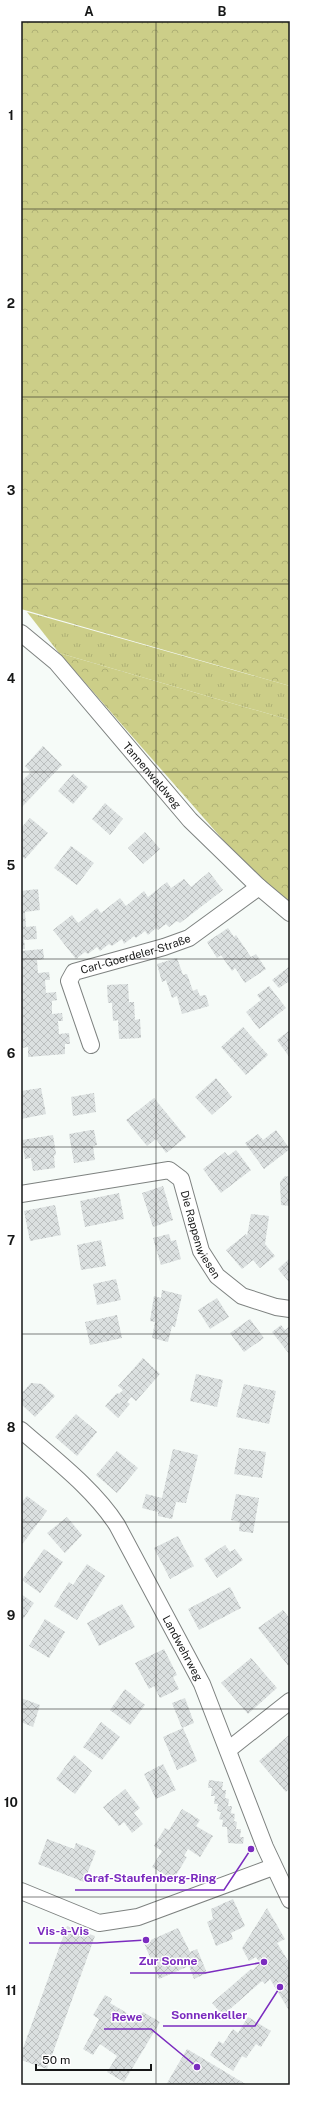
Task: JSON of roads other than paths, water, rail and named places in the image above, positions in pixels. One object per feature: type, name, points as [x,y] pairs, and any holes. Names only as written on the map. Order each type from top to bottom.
[{"type":"street","name":"Tannenwaldweg","points":[[21,632],[56,662],[190,820],[259,887],[290,913]]},
{"type":"street","name":"Carl-Goerdeler-Straße","points":[[91,1045],[69,980],[74,972],[164,947],[189,938],[259,887]]},
{"type":"street","name":"Die Rappenwiesen","points":[[21,1194],[168,1170],[181,1179],[201,1251],[217,1276],[242,1296],[276,1307],[290,1309]]},
{"type":"street","name":"Landwehrweg","points":[[21,1430],[78,1481],[113,1519],[200,1679],[273,1867],[290,1900]]},
{"type":"street","points":[[228,1750],[290,1701]]},
{"type":"street","points":[[21,1891],[99,1923],[138,1917],[273,1867]]},
{"type":"place","name":"Graf-Staufenberg-Ring","points":[[251,1849]]},
{"type":"place","name":"Vis-à-Vis","points":[[146,1940]]},
{"type":"place","name":"Zur Sonne","points":[[264,1962]]},
{"type":"place","name":"Sonnenkeller","points":[[280,1987]]},
{"type":"place","name":"Rewe","points":[[197,2067]]}]
